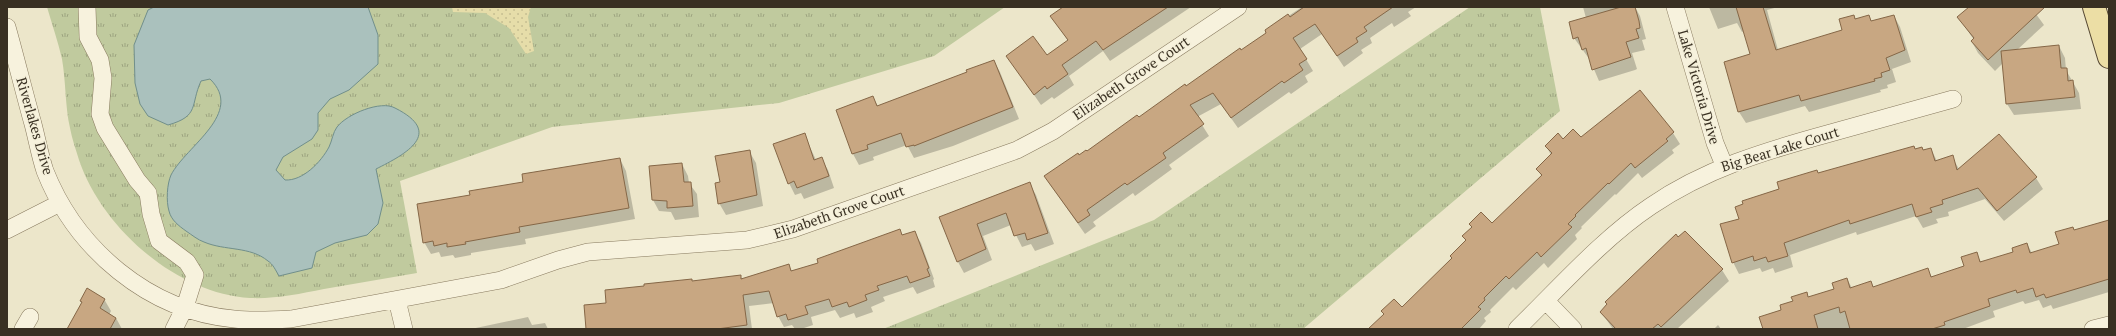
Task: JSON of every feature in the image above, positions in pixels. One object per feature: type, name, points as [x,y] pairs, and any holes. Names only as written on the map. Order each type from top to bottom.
[{"type":"main road","points":[[2094,7],[2109,57]]},
{"type":"street","points":[[87,7],[88,37],[100,60],[103,78],[100,114],[105,128],[137,180],[148,193],[151,214],[159,241],[187,262],[195,275],[185,307],[174,329]]},
{"type":"street","name":"Elizabeth Grove Court","points":[[397,300],[501,280],[558,260],[588,252],[747,240],[793,229],[1017,150],[1053,130],[1238,7]]},
{"type":"street","name":"Lake Victoria Drive","points":[[1675,7],[1715,143],[1724,166]]},
{"type":"street","name":"Riverlakes Drive","points":[[7,27],[45,170],[60,203],[76,228],[94,250],[115,269],[140,287],[169,302],[201,313],[232,319],[261,321],[291,319],[397,300]]},
{"type":"street","name":"Big Bear Lake Court","points":[[1518,329],[1618,231],[1650,206],[1683,186],[1724,166],[1763,152],[1952,99]]},
{"type":"street","points":[[7,230],[60,203]]},
{"type":"street","points":[[397,300],[404,329]]},
{"type":"street","points":[[1546,301],[1573,329]]},
{"type":"street","points":[[2093,329],[2109,325]]},
{"type":"green space","points":[[47,7],[1005,7],[934,56],[779,103],[552,127],[400,181],[417,273],[278,297],[250,298],[223,294],[196,284],[170,271],[146,253],[124,232],[105,210],[90,185],[79,160],[73,140],[67,111],[62,59]]},
{"type":"green space","points":[[1470,7],[1540,7],[1560,111],[1303,329],[883,329],[1154,220]]},
{"type":"sand","points":[[452,7],[531,7],[528,17],[534,51],[526,54],[509,28],[485,13],[453,12]]},
{"type":"water","points":[[154,7],[368,7],[378,35],[378,64],[349,90],[330,99],[318,113],[318,130],[312,139],[283,157],[276,170],[285,180],[298,177],[311,170],[326,153],[334,131],[337,127],[348,117],[356,113],[373,107],[389,106],[410,117],[417,126],[419,134],[416,142],[408,150],[399,157],[376,169],[383,203],[378,224],[367,235],[335,243],[316,252],[312,268],[279,276],[270,262],[261,256],[245,251],[212,245],[202,241],[186,231],[176,222],[170,214],[167,202],[171,175],[178,164],[209,129],[217,117],[221,104],[219,92],[210,79],[201,81],[192,109],[185,118],[168,125],[148,116],[140,104],[135,83],[134,45],[148,10]]},
{"type":"building","points":[[1063,7],[1168,7],[1103,50],[1096,41],[1062,65],[1068,74],[1047,89],[1045,86],[1034,95],[1006,56],[1033,36],[1047,55],[1068,40],[1050,16]]},
{"type":"building","points":[[1304,7],[1393,7],[1364,27],[1367,31],[1356,38],[1358,42],[1337,56],[1315,24],[1293,38],[1307,59],[1299,64],[1303,70],[1284,83],[1282,81],[1231,118],[1213,93],[1190,105],[1204,124],[1163,153],[1166,158],[1127,185],[1125,183],[1087,210],[1090,215],[1078,223],[1044,176],[1078,153],[1079,155],[1086,150],[1087,151],[1137,115],[1139,117],[1185,84],[1186,86],[1240,48],[1241,50],[1266,33],[1265,30],[1288,14],[1290,17]]},
{"type":"building","points":[[1621,7],[1635,7],[1639,21],[1640,28],[1636,29],[1639,38],[1626,42],[1631,57],[1592,70],[1586,48],[1582,50],[1578,37],[1573,39],[1569,22]]},
{"type":"building","points":[[1736,7],[1763,7],[1776,50],[1842,30],[1839,19],[1854,15],[1855,19],[1869,15],[1871,21],[1894,15],[1905,50],[1886,58],[1890,70],[1881,73],[1882,77],[1874,79],[1875,81],[1801,101],[1799,95],[1738,112],[1724,62],[1750,54]]},
{"type":"building","points":[[1969,7],[2045,7],[1988,60],[1971,41],[1974,38],[1957,17]]},
{"type":"building","points":[[2059,45],[2061,68],[2067,68],[2068,81],[2073,80],[2075,97],[2006,104],[2001,51]]},
{"type":"building","points":[[994,60],[1013,107],[914,146],[906,147],[901,133],[867,145],[868,149],[852,154],[836,110],[873,96],[877,106],[967,72],[966,70]]},
{"type":"building","points":[[1640,90],[1674,132],[1666,139],[1668,141],[1635,168],[1631,163],[1609,184],[1608,183],[1575,215],[1576,216],[1568,224],[1572,227],[1541,257],[1537,252],[1509,279],[1506,276],[1484,298],[1485,300],[1478,307],[1481,309],[1461,329],[1368,329],[1384,314],[1381,311],[1394,299],[1402,307],[1452,258],[1450,256],[1466,240],[1462,236],[1472,227],[1469,224],[1481,212],[1492,223],[1542,175],[1536,169],[1552,153],[1545,146],[1558,133],[1563,139],[1573,129],[1581,137]]},
{"type":"building","points":[[805,133],[814,160],[822,157],[829,176],[797,188],[794,181],[788,184],[773,144]]},
{"type":"building","points":[[1999,134],[2037,177],[1997,211],[1978,188],[1942,200],[1943,204],[1930,208],[1932,212],[1916,217],[1912,204],[1850,224],[1849,220],[1784,243],[1788,256],[1768,262],[1766,257],[1754,261],[1753,256],[1732,263],[1720,224],[1739,219],[1735,207],[1743,204],[1742,201],[1779,189],[1777,182],[1817,170],[1818,173],[1914,146],[1915,149],[1922,147],[1923,150],[1931,148],[1935,161],[1953,155],[1957,170]]},
{"type":"building","points":[[750,150],[757,195],[718,204],[715,183],[720,182],[715,156]]},
{"type":"building","points":[[620,158],[629,208],[519,227],[520,232],[465,242],[466,244],[447,247],[447,243],[434,246],[433,241],[423,243],[417,204],[470,195],[469,191],[523,182],[522,174]]},
{"type":"building","points":[[682,163],[684,182],[691,182],[693,206],[667,208],[667,201],[652,200],[649,166]]},
{"type":"building","points":[[1030,182],[1048,233],[1027,240],[1025,233],[1014,236],[1006,213],[977,224],[986,249],[957,262],[939,217]]},
{"type":"building","points":[[2109,220],[2109,279],[2046,298],[2044,294],[2036,297],[2033,288],[2017,293],[2016,290],[1988,299],[1990,306],[1944,322],[1945,325],[1932,329],[1850,329],[1845,311],[1840,313],[1839,307],[1814,315],[1818,329],[1763,329],[1759,317],[1781,310],[1780,305],[1793,301],[1791,297],[1807,292],[1808,297],[1834,289],[1832,283],[1847,278],[1850,288],[1871,281],[1873,287],[1928,268],[1931,277],[1964,266],[1961,257],[1977,252],[1980,262],[2013,252],[2012,248],[2027,243],[2030,253],[2059,244],[2055,232],[2073,227],[2074,230]]},
{"type":"building","points":[[900,229],[902,235],[915,231],[929,268],[927,269],[930,276],[910,283],[907,276],[877,286],[879,290],[865,295],[867,300],[849,307],[847,302],[832,307],[829,299],[805,306],[808,314],[788,320],[786,314],[777,317],[769,291],[743,295],[747,325],[717,329],[586,329],[584,305],[606,303],[605,290],[644,286],[644,284],[692,279],[692,281],[741,275],[741,279],[789,264],[791,271],[818,263],[817,259]]},
{"type":"building","points":[[1685,231],[1723,269],[1661,327],[1658,324],[1652,329],[1616,329],[1600,312],[1607,304],[1605,302],[1676,234],[1678,237]]},
{"type":"building","points":[[87,288],[105,299],[100,308],[116,318],[110,329],[67,329],[82,302],[80,301]]}]
